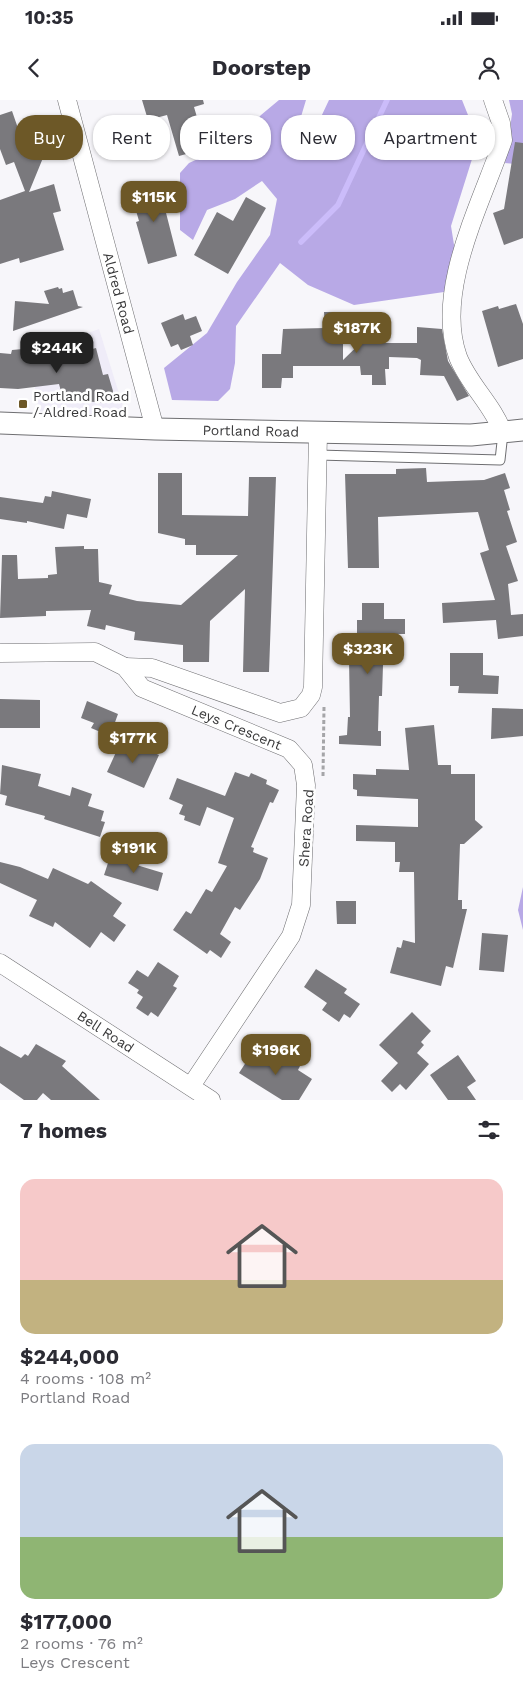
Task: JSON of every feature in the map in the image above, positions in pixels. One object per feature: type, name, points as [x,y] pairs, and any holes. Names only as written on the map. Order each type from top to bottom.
[{"type":"street","name":"Aldred Road","points":[[67,100],[155,429]]},
{"type":"street","points":[[492,100],[501,123],[503,140],[461,255],[454,290],[454,340],[459,358],[498,419],[513,432]]},
{"type":"street","name":"Portland Road","points":[[0,423],[318,433],[470,435],[513,432]]},
{"type":"street","points":[[313,687],[318,433]]},
{"type":"street","name":"Leys Crescent","points":[[0,653],[95,652],[125,667],[152,668],[280,713],[301,708],[311,696],[313,687]]},
{"type":"street","name":"Leys Crescent","points":[[125,667],[142,688],[289,749],[303,764],[306,785]]},
{"type":"street","name":"Shera Road","points":[[191,1086],[291,936],[295,926],[302,894],[306,785]]},
{"type":"street","name":"Bell Road","points":[[0,963],[211,1100]]},
{"type":"lane","points":[[318,455],[500,460],[513,432]]},
{"type":"path","name":"Shera Road","points":[[306,785],[324,775],[324,697],[313,687]]},
{"type":"shaded area","points":[[279,100],[306,100],[302,115],[281,115],[281,160],[355,160],[355,115],[322,115],[329,100],[462,100],[468,115],[365,115],[365,160],[472,160],[451,226],[455,251],[444,292],[354,305],[308,285],[280,263],[236,326],[235,363],[230,389],[218,401],[172,400],[164,368],[207,333],[237,282],[270,235],[277,199],[262,181],[235,199],[207,210],[193,240],[180,230],[180,173],[189,163],[196,160],[271,160],[271,115],[261,115]]},
{"type":"shaded area","points":[[509,100],[523,100],[523,165],[505,163],[512,114]]},
{"type":"shaded area","points":[[99,329],[126,416],[39,411],[29,354]]},
{"type":"shaded area","points":[[523,887],[523,930],[518,910]]},
{"type":"building","points":[[142,100],[203,100],[204,104],[194,107],[196,115],[180,115],[179,156],[170,125],[170,115],[146,115]]},
{"type":"building","points":[[12,111],[15,120],[15,160],[42,160],[29,192],[54,184],[61,211],[53,213],[64,250],[20,263],[19,258],[0,264],[0,200],[25,191],[14,162],[6,165],[0,149],[0,115]]},
{"type":"building","points":[[515,142],[523,143],[523,238],[504,245],[493,213],[504,209]]},
{"type":"building","points":[[159,182],[161,191],[165,190],[169,204],[164,205],[177,256],[148,264],[136,222],[139,221],[130,190]]},
{"type":"building","points":[[246,197],[266,208],[228,274],[194,255],[217,212],[233,221]]},
{"type":"building","points":[[58,287],[59,289],[62,288],[63,293],[73,290],[78,306],[83,307],[13,331],[15,301],[49,304],[44,291]]},
{"type":"building","points":[[516,304],[523,324],[523,359],[498,367],[482,311],[498,306],[499,309]]},
{"type":"building","points":[[324,312],[343,312],[343,360],[373,331],[384,330],[381,343],[417,343],[417,327],[442,329],[448,361],[469,396],[457,401],[444,376],[420,375],[421,360],[417,358],[389,357],[389,369],[385,369],[386,385],[372,385],[372,375],[361,375],[360,366],[293,366],[293,378],[282,378],[281,388],[262,388],[262,354],[281,354],[283,329],[325,328]]},
{"type":"building","points":[[183,314],[185,320],[196,316],[202,331],[190,336],[193,345],[181,350],[178,344],[171,347],[161,323]]},
{"type":"building","points":[[45,347],[46,361],[96,348],[103,375],[108,374],[113,391],[111,403],[80,401],[78,396],[62,395],[59,384],[18,389],[0,388],[0,353],[11,354],[12,350]]},
{"type":"building","points":[[426,468],[427,482],[484,480],[505,473],[510,488],[504,490],[510,510],[507,511],[517,542],[506,546],[518,581],[508,584],[511,615],[523,614],[523,636],[498,639],[496,620],[443,623],[442,603],[495,600],[480,553],[489,550],[478,512],[378,517],[379,568],[348,568],[345,474],[396,474],[396,469]]},
{"type":"building","points":[[158,473],[182,473],[182,515],[248,516],[249,477],[276,477],[269,672],[243,672],[245,589],[210,621],[209,662],[183,662],[183,645],[134,640],[135,632],[106,625],[105,630],[87,626],[91,610],[46,611],[46,616],[0,618],[2,555],[17,555],[18,579],[48,578],[48,575],[57,574],[55,547],[84,546],[84,549],[98,549],[99,582],[112,585],[109,594],[137,601],[181,605],[238,555],[196,555],[196,545],[185,545],[185,539],[158,533]]},
{"type":"building","points":[[52,491],[91,499],[87,518],[67,514],[64,529],[27,521],[27,523],[0,519],[0,497],[43,503],[45,496],[51,497]]},
{"type":"building","points":[[362,603],[384,603],[384,619],[405,619],[405,634],[384,634],[382,696],[379,696],[378,731],[381,731],[381,746],[339,744],[339,736],[347,735],[348,717],[350,717],[349,659],[357,659],[357,620],[362,620]]},
{"type":"building","points":[[450,653],[483,653],[483,675],[499,676],[498,694],[458,693],[459,686],[450,686]]},
{"type":"building","points":[[0,699],[40,700],[40,728],[0,728]]},
{"type":"building","points":[[87,701],[118,714],[110,736],[91,728],[94,723],[81,718]]},
{"type":"building","points":[[492,708],[523,709],[523,736],[491,739]]},
{"type":"building","points":[[434,725],[438,765],[451,765],[451,774],[475,774],[475,820],[483,827],[464,844],[460,844],[458,900],[462,900],[462,909],[467,909],[453,968],[446,966],[441,986],[390,973],[397,947],[401,948],[403,940],[415,943],[414,872],[399,872],[400,862],[395,862],[395,842],[356,841],[356,825],[418,827],[418,799],[357,796],[357,790],[353,789],[353,774],[376,775],[376,769],[409,770],[405,728]]},
{"type":"building","points":[[122,739],[159,755],[144,788],[107,772]]},
{"type":"building","points":[[2,765],[41,774],[38,786],[70,796],[72,787],[92,794],[88,806],[104,811],[101,821],[105,822],[100,837],[44,819],[45,816],[5,805],[7,796],[0,794]]},
{"type":"building","points":[[235,772],[249,777],[251,773],[267,780],[266,784],[279,790],[273,803],[270,802],[251,847],[254,848],[253,852],[268,858],[260,879],[240,910],[235,907],[220,934],[231,942],[221,958],[210,950],[207,954],[173,930],[186,911],[191,914],[206,889],[212,892],[227,866],[218,863],[234,818],[207,807],[200,826],[184,820],[185,816],[179,814],[183,805],[169,799],[177,778],[225,796]]},
{"type":"building","points":[[110,857],[163,873],[158,891],[104,875]]},
{"type":"building","points":[[0,862],[20,867],[48,879],[53,868],[88,884],[91,881],[122,903],[113,916],[126,925],[114,942],[101,932],[90,948],[55,922],[53,927],[29,916],[37,900],[0,883]]},
{"type":"building","points":[[336,901],[356,901],[356,924],[337,924]]},
{"type":"building","points":[[482,933],[508,935],[504,972],[479,970]]},
{"type":"building","points":[[158,962],[179,976],[173,986],[177,988],[158,1017],[151,1012],[148,1016],[136,1008],[143,997],[137,993],[139,990],[128,983],[137,970],[148,977]]},
{"type":"building","points":[[316,969],[347,989],[344,993],[360,1004],[350,1018],[344,1014],[339,1022],[322,1010],[327,1003],[304,987]]},
{"type":"building","points":[[412,1012],[431,1031],[421,1042],[424,1045],[417,1053],[429,1064],[406,1090],[400,1084],[392,1092],[381,1081],[398,1063],[379,1045]]},
{"type":"building","points":[[36,1044],[66,1061],[62,1066],[100,1100],[51,1100],[43,1093],[37,1100],[24,1100],[0,1083],[0,1046],[21,1058],[25,1054],[28,1056]]},
{"type":"building","points":[[256,1047],[283,1064],[287,1058],[300,1066],[298,1070],[312,1079],[299,1100],[282,1100],[239,1073]]},
{"type":"building","points":[[458,1055],[476,1081],[467,1087],[476,1100],[448,1100],[430,1075]]},
{"type":"waterway","points":[[301,242],[338,205],[387,100]]},
{"type":"place","name":"Portland Road / Aldred Road","points":[[23,404]]}]
